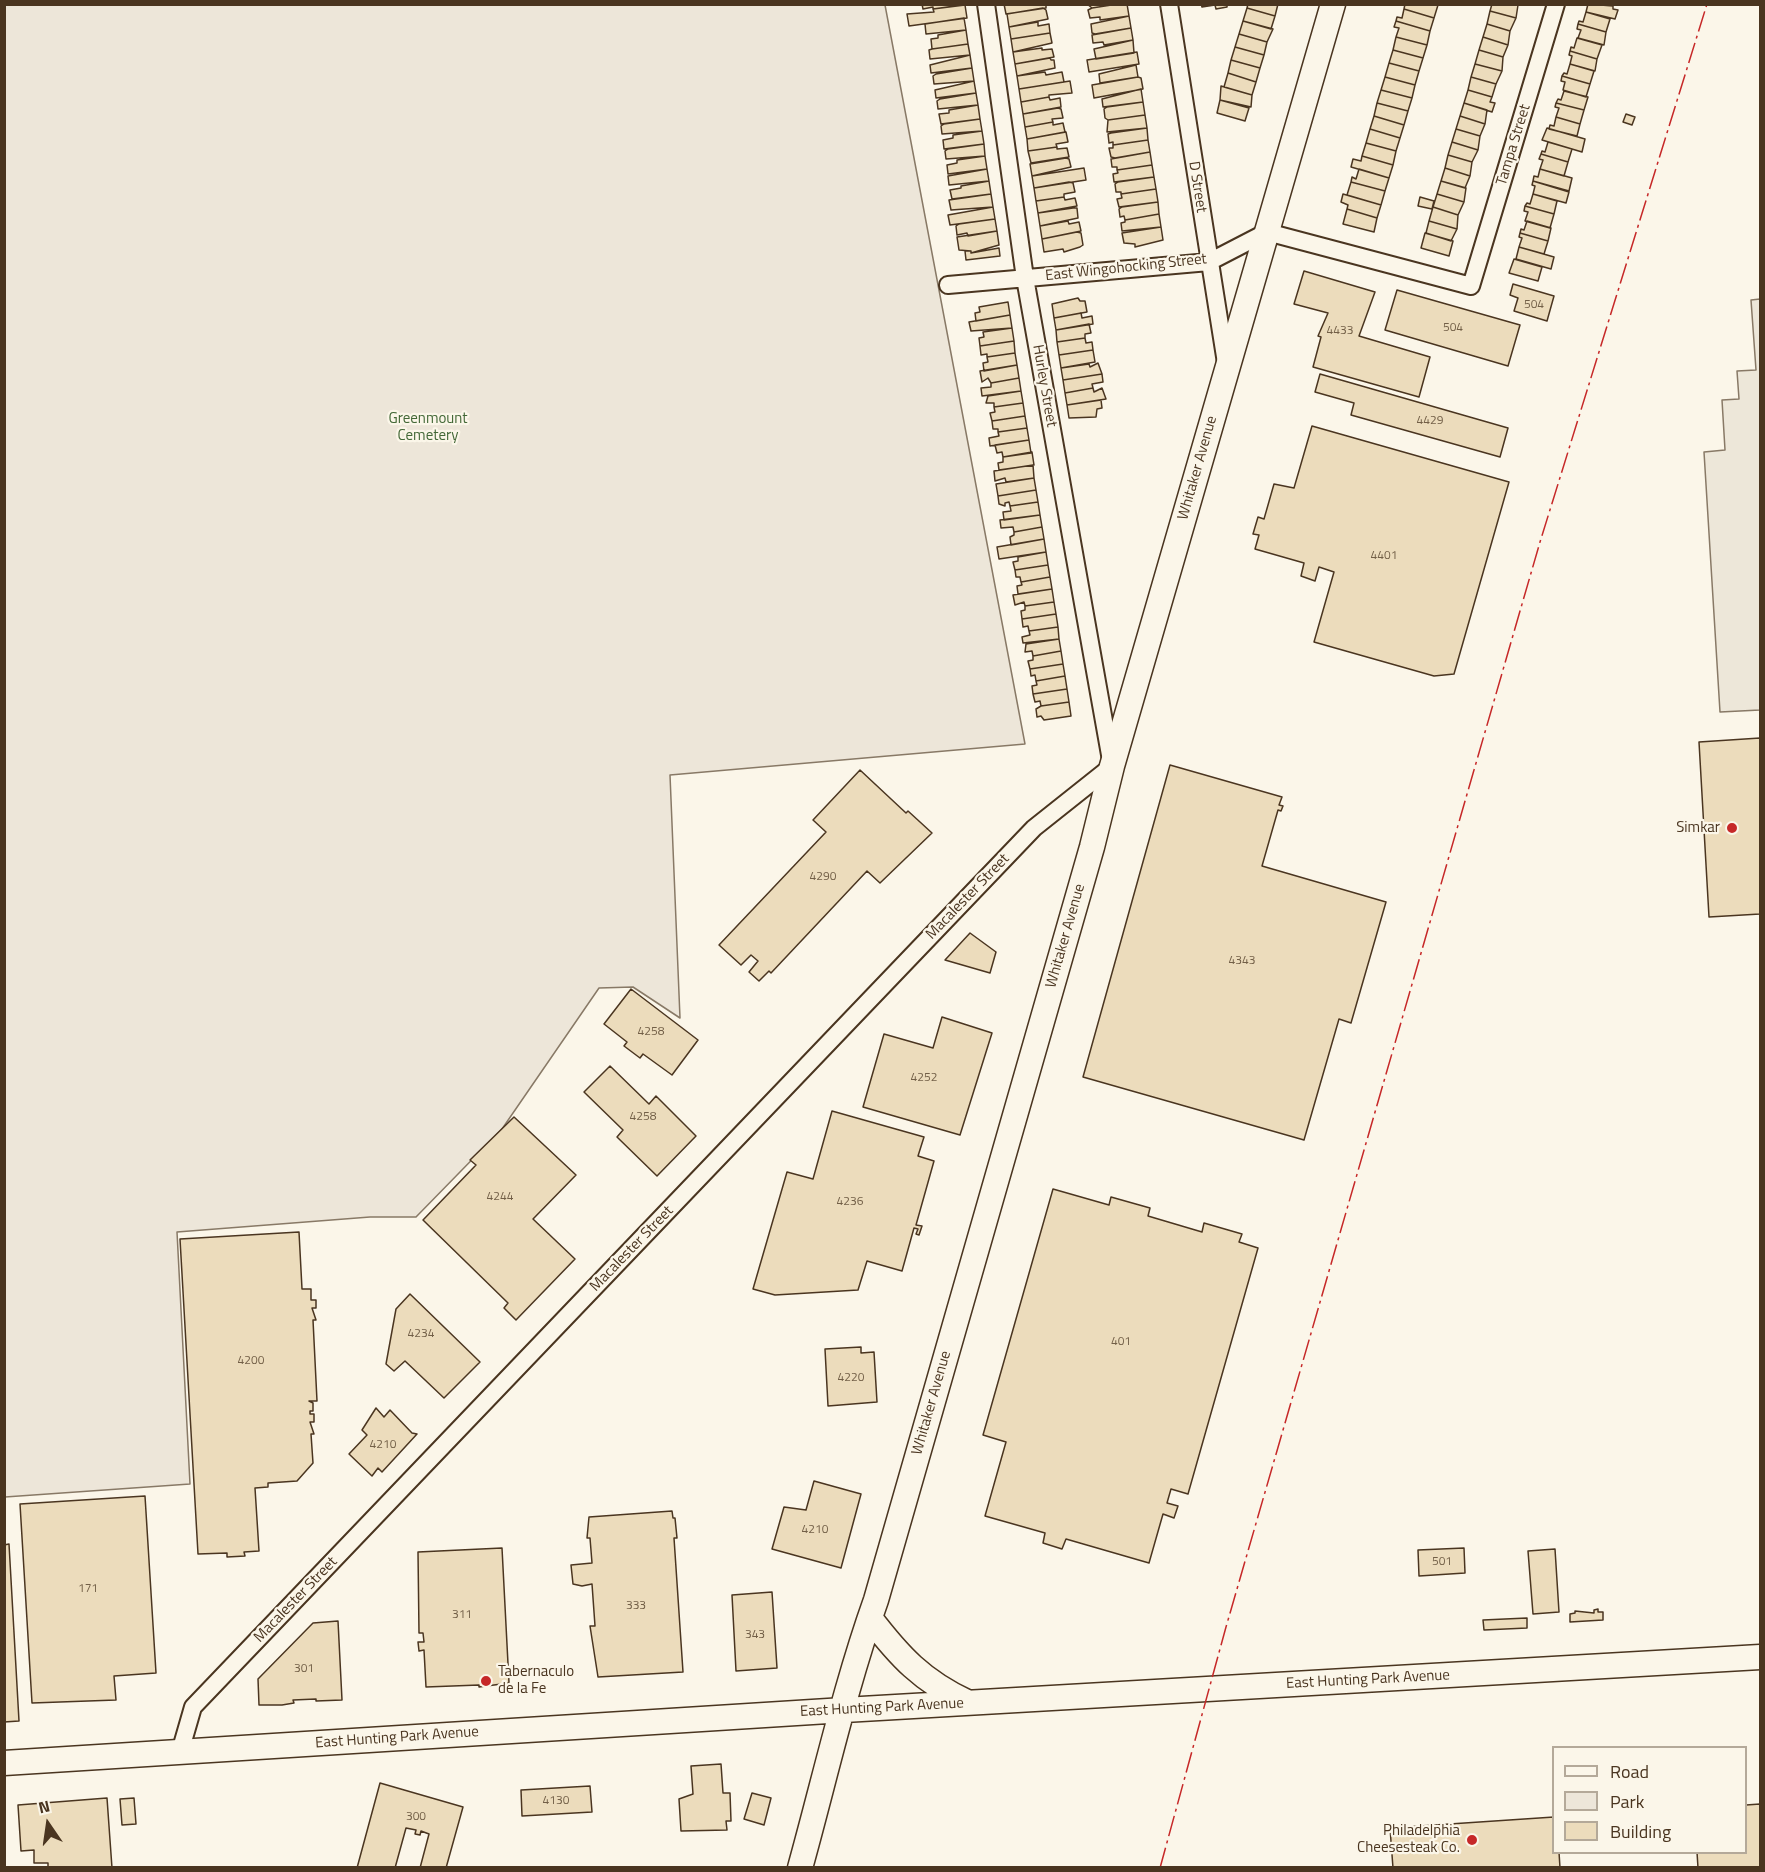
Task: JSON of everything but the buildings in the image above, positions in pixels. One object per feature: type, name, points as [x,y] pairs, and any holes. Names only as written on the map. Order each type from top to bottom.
[{"type":"main road","name":"Whitaker Avenue","points":[[800,1868],[844,1710],[856,1656],[870,1618],[1092,847],[1112,766],[1333,4]]},
{"type":"main road","points":[[870,1618],[900,1658],[942,1691],[969,1703]]},
{"type":"main road","name":"East Hunting Park Avenue","points":[[4,1763],[844,1710],[1761,1658]]},
{"type":"street","name":"Hurley Street","points":[[986,4],[1025,278],[1112,766]]},
{"type":"street","name":"D Street","points":[[1169,4],[1227,370]]},
{"type":"street","name":"Tampa Street","points":[[1267,232],[1471,286],[1556,4]]},
{"type":"street","name":"East Wingohocking Street","points":[[948,285],[1209,262],[1267,232]]},
{"type":"street","name":"Macalester Street","points":[[180,1752],[193,1707],[1034,828],[1112,766]]},
{"type":"green space","name":"Greenmount Cemetery","points":[[5,5],[885,5],[1025,744],[670,775],[680,1018],[633,987],[599,988],[502,1129],[416,1217],[370,1217],[177,1232],[190,1484],[5,1497]]},
{"type":"shaded area","points":[[1760,299],[1760,710],[1720,712],[1704,452],[1725,450],[1722,400],[1739,399],[1737,371],[1756,370],[1751,300]]},
{"type":"power","points":[[1160,1868],[1226,1627],[1540,542],[1707,4]]},
{"type":"place","name":"Simkar","points":[[1732,828]]},
{"type":"place","name":"Tabernaculo de la Fe","points":[[486,1681]]},
{"type":"place","name":"Philadelphia Cheesesteak Co.","points":[[1472,1840]]}]
